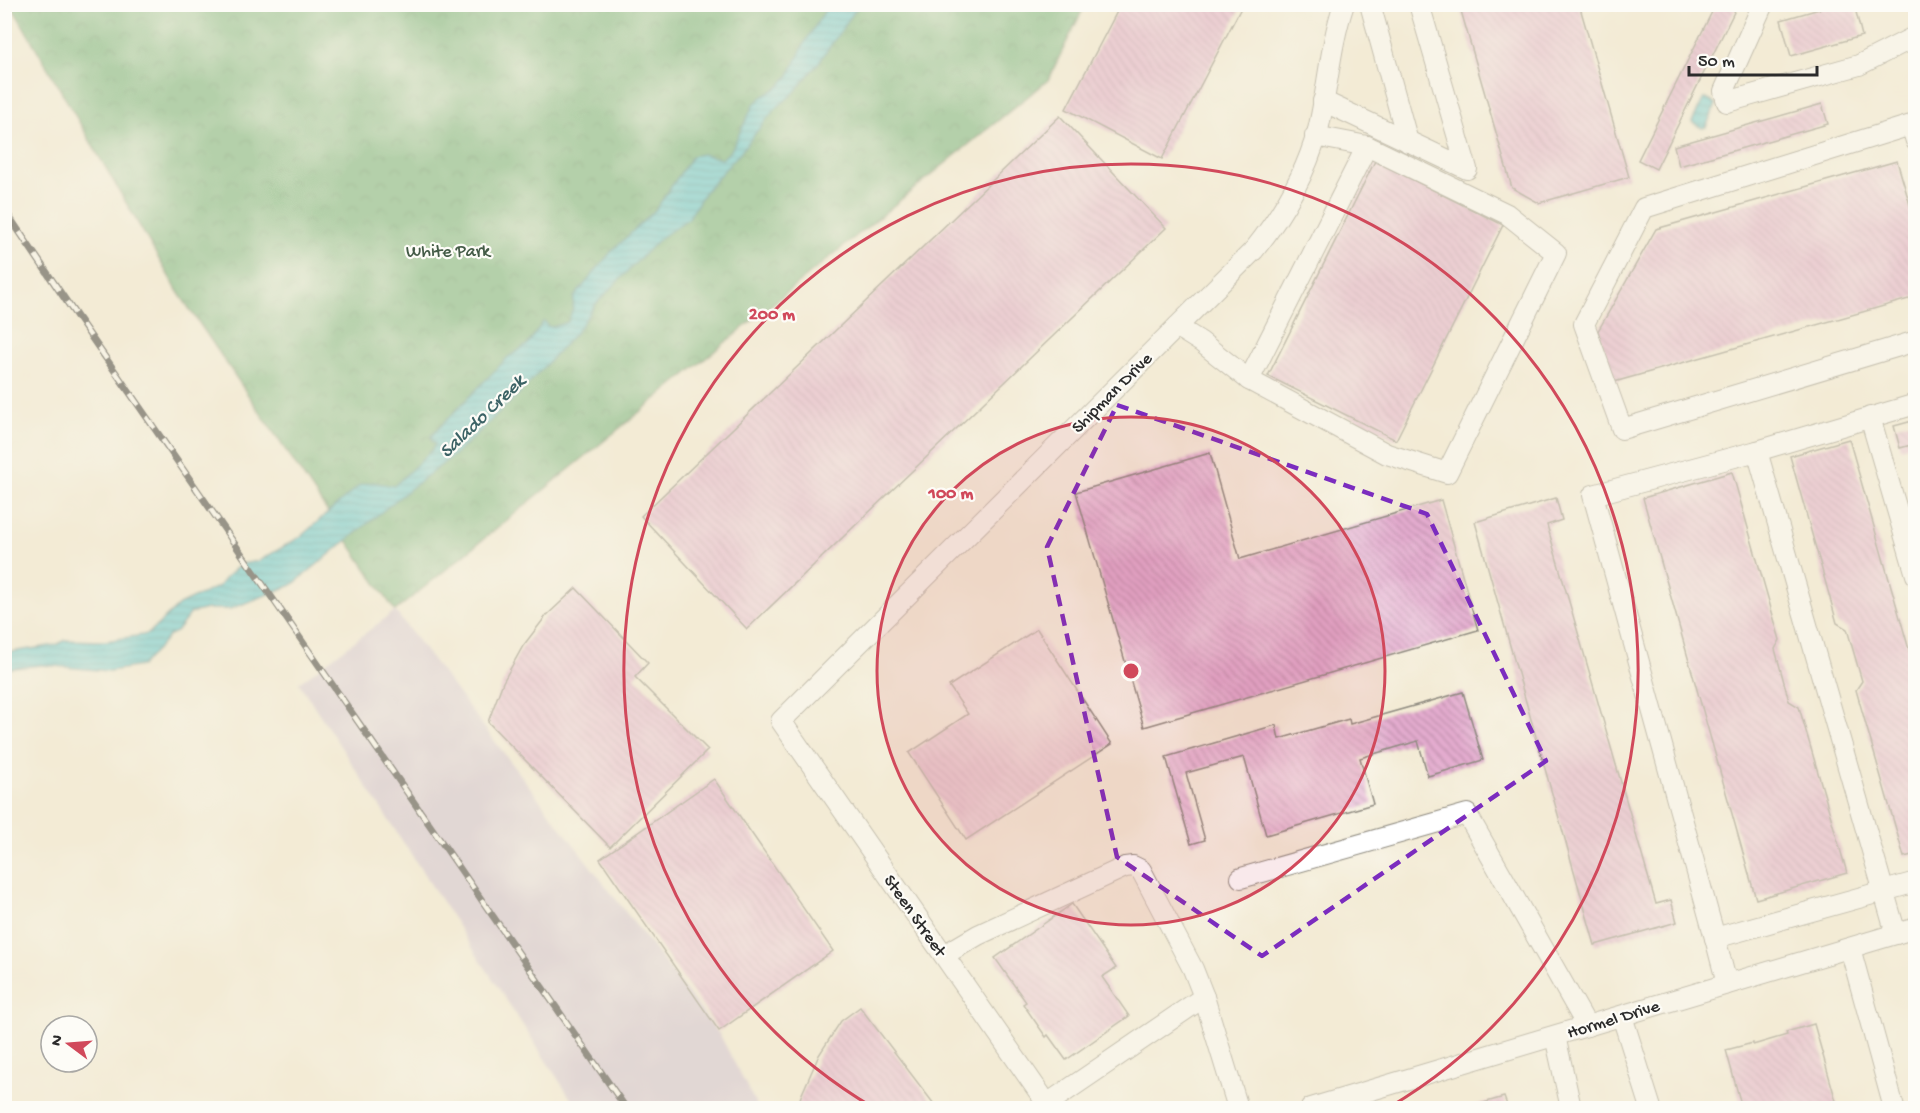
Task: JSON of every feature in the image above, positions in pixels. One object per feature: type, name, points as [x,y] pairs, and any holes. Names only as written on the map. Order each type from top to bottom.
[{"type":"street","name":"Shipman Drive","points":[[781,721],[1254,250],[1288,202],[1316,136],[1331,50],[1344,4]]},
{"type":"street","points":[[1370,4],[1408,141]]},
{"type":"street","points":[[1323,101],[1467,170],[1419,4]]},
{"type":"street","points":[[1763,4],[1724,91],[1728,102],[1859,65],[1916,36]]},
{"type":"street","points":[[1916,141],[1911,125],[1644,208],[1584,324],[1622,429],[1916,341]]},
{"type":"street","points":[[1177,327],[1201,342],[1249,380],[1387,454],[1447,473],[1556,253],[1507,214],[1367,146],[1316,136]]},
{"type":"street","points":[[1249,380],[1367,146]]},
{"type":"street","points":[[1727,984],[1593,495],[1757,451],[1916,404]]},
{"type":"street","points":[[1870,417],[1916,575]]},
{"type":"street","points":[[1757,451],[1896,934]]},
{"type":"street","name":"Steen Street","points":[[781,721],[1049,1106]]},
{"type":"street","points":[[1240,878],[1467,814],[1587,1026]]},
{"type":"street","points":[[944,955],[978,935],[1125,867],[1133,866],[1141,870],[1193,969],[1204,997],[1238,1108]]},
{"type":"street","points":[[1715,939],[1916,882]]},
{"type":"street","name":"Hormel Drive","points":[[1323,1107],[1358,1102],[1587,1026],[1916,928]]},
{"type":"street","points":[[1850,948],[1894,1108]]},
{"type":"street","points":[[1049,1106],[1204,997]]},
{"type":"street","points":[[1622,1016],[1651,1108]]},
{"type":"street","points":[[1555,1036],[1571,1108]]},
{"type":"highlighted area","points":[[1117,405],[1427,514],[1546,761],[1262,956],[1117,857],[1047,547]]},
{"type":"shaded area","points":[[395,611],[720,1035],[758,1108],[577,1108],[299,683]]},
{"type":"green space","name":"White Park","points":[[11,5],[1085,5],[1048,80],[395,611],[178,292]]},
{"type":"water","name":"Salado Creek","points":[[829,4],[859,5],[819,62],[793,94],[774,110],[704,193],[689,218],[658,240],[595,305],[577,331],[519,394],[457,453],[292,585],[230,609],[207,609],[191,613],[176,632],[169,635],[141,666],[109,671],[42,665],[5,669],[5,653],[56,645],[66,640],[105,641],[149,633],[179,605],[219,586],[241,564],[259,561],[300,537],[360,485],[373,482],[394,486],[432,450],[435,444],[431,436],[508,357],[527,345],[543,322],[552,327],[568,322],[574,297],[611,252],[656,209],[692,156],[702,154],[722,159],[731,150],[754,104],[780,86],[789,75],[805,42]]},
{"type":"water","points":[[1704,98],[1716,104],[1706,127],[1702,128],[1692,122]]},
{"type":"building","points":[[1121,4],[1243,4],[1162,159],[1066,109]]},
{"type":"building","points":[[1459,4],[1579,4],[1629,177],[1539,203],[1512,188]]},
{"type":"building","points":[[1716,4],[1738,4],[1656,169],[1638,160]]},
{"type":"building","points":[[1837,4],[1854,4],[1862,36],[1791,56],[1781,20]]},
{"type":"building","points":[[1822,104],[1828,124],[1679,166],[1674,146]]},
{"type":"building","points":[[1060,116],[1166,228],[747,629],[641,516]]},
{"type":"building","points":[[1375,161],[1503,225],[1396,440],[1268,376]]},
{"type":"building","points":[[1897,161],[1916,225],[1916,297],[1614,382],[1598,331],[1656,229]]},
{"type":"building","points":[[1916,420],[1915,458],[1911,445],[1900,448],[1894,426]]},
{"type":"building","points":[[1849,439],[1916,674],[1916,854],[1904,857],[1856,690],[1862,681],[1847,629],[1837,623],[1790,456]]},
{"type":"building","points":[[1210,453],[1240,559],[1441,500],[1478,630],[1144,727],[1076,492]]},
{"type":"building","points":[[1732,472],[1780,640],[1775,649],[1789,701],[1799,707],[1847,873],[1756,899],[1643,498]]},
{"type":"building","points":[[1556,498],[1562,520],[1547,525],[1656,904],[1671,900],[1677,922],[1595,945],[1475,522]]},
{"type":"building","points":[[576,588],[648,663],[635,677],[708,750],[610,847],[488,722],[503,682],[523,646],[546,616]]},
{"type":"building","points":[[1037,629],[1112,744],[966,840],[909,753],[968,714],[949,686]]},
{"type":"building","points":[[1463,692],[1483,760],[1428,776],[1418,741],[1360,758],[1373,804],[1266,835],[1244,757],[1186,773],[1205,840],[1191,844],[1166,757],[1276,725],[1279,739],[1349,719],[1350,724]]},
{"type":"building","points":[[714,779],[833,951],[719,1031],[600,859]]},
{"type":"building","points":[[1072,904],[1116,968],[1102,977],[1129,1016],[1066,1060],[1048,1035],[1046,1037],[1023,1004],[1026,1002],[995,958]]},
{"type":"building","points":[[860,1007],[937,1108],[797,1108],[819,1055],[841,1021]]},
{"type":"building","points":[[1814,1024],[1838,1108],[1742,1108],[1726,1050],[1787,1035],[1786,1032]]},
{"type":"building","points":[[1504,1097],[1508,1108],[1466,1108]]},
{"type":"railway","points":[[4,209],[626,1108]]}]
